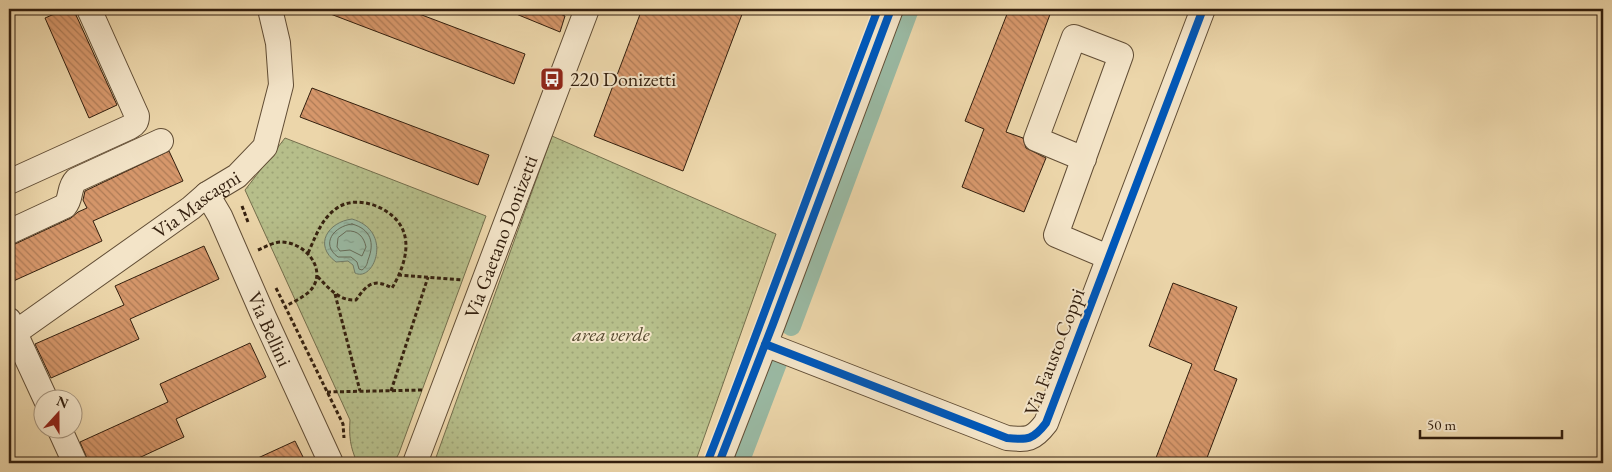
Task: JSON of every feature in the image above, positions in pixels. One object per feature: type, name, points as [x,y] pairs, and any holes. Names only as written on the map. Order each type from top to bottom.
[{"type":"street","points":[[9,182],[135,125],[137,121],[137,116],[89,9]]},
{"type":"street","name":"Via Mascagni","points":[[11,329],[183,214],[207,194],[237,176],[265,147],[281,85],[278,43],[270,9]]},
{"type":"street","name":"Via Gaetano Donizetti","points":[[415,463],[587,9]]},
{"type":"street","points":[[719,463],[891,9]]},
{"type":"street","name":"Via Fausto Coppi","points":[[765,344],[1008,438],[1024,440],[1037,436],[1046,423],[1203,9]]},
{"type":"street","points":[[1084,159],[1036,140],[1074,37],[1121,55],[1084,159],[1056,235],[1108,256]]},
{"type":"street","points":[[9,232],[65,206],[69,201],[71,185],[76,180],[160,141]]},
{"type":"street","name":"Via Bellini","points":[[207,194],[220,216],[264,317],[332,463]]},
{"type":"street","points":[[11,329],[41,390]]},
{"type":"street","points":[[65,440],[75,463]]},
{"type":"path","points":[[308,253],[318,228],[328,216],[337,208],[358,202],[367,203],[392,216],[404,232],[406,254],[392,288],[377,283],[369,285],[356,300],[349,300],[335,294],[316,276]]},
{"type":"path","points":[[242,206],[248,224]]},
{"type":"path","points":[[255,241],[262,258]]},
{"type":"path","points":[[258,250],[270,244],[288,243],[308,253],[316,269],[316,276],[310,291],[286,306]]},
{"type":"path","points":[[398,274],[470,281],[484,280]]},
{"type":"path","points":[[391,390],[428,277]]},
{"type":"path","points":[[274,282],[343,424],[344,441]]},
{"type":"path","points":[[335,294],[360,391]]},
{"type":"path","points":[[328,392],[429,389]]},
{"type":"green space","name":"area verde","points":[[552,136],[776,234],[695,463],[434,463]]},
{"type":"green space","points":[[285,138],[486,216],[394,463],[357,462],[350,441],[350,420],[245,190]]},
{"type":"water","points":[[352,219],[365,225],[373,234],[376,244],[376,254],[373,263],[362,274],[355,273],[353,265],[348,261],[336,262],[325,249],[326,235],[330,229],[343,221]]},
{"type":"building","points":[[66,9],[75,9],[117,105],[89,118],[45,18]]},
{"type":"building","points":[[320,9],[406,9],[525,54],[514,84]]},
{"type":"building","points":[[504,9],[550,9],[565,16],[560,32]]},
{"type":"building","points":[[642,9],[744,9],[683,171],[594,136]]},
{"type":"building","points":[[1009,9],[1052,9],[1006,132],[1023,138],[1026,148],[1046,158],[1024,212],[962,187],[984,129],[965,121]]},
{"type":"building","points":[[312,88],[489,155],[478,185],[300,117]]},
{"type":"building","points":[[169,151],[183,181],[93,221],[102,241],[9,283],[9,246],[71,218],[87,208],[83,200],[85,191]]},
{"type":"building","points":[[204,246],[219,279],[130,319],[139,339],[51,378],[35,344],[124,305],[115,286]]},
{"type":"building","points":[[1173,283],[1237,307],[1214,370],[1237,379],[1205,463],[1154,463],[1192,364],[1149,346]]},
{"type":"building","points":[[250,343],[266,377],[176,419],[184,437],[128,463],[89,463],[80,442],[168,402],[160,384]]},
{"type":"building","points":[[295,441],[306,463],[247,463]]},
{"type":"waterway","points":[[791,326],[909,9]]},
{"type":"waterway","points":[[739,463],[777,363]]},
{"type":"cycle path","points":[[707,463],[878,9]]},
{"type":"cycle path","points":[[719,463],[891,9]]},
{"type":"cycle path","points":[[765,344],[1007,438],[1025,439],[1037,433],[1046,423],[1203,9]]},
{"type":"place","name":"220 Donizetti","points":[[552,79]]}]
